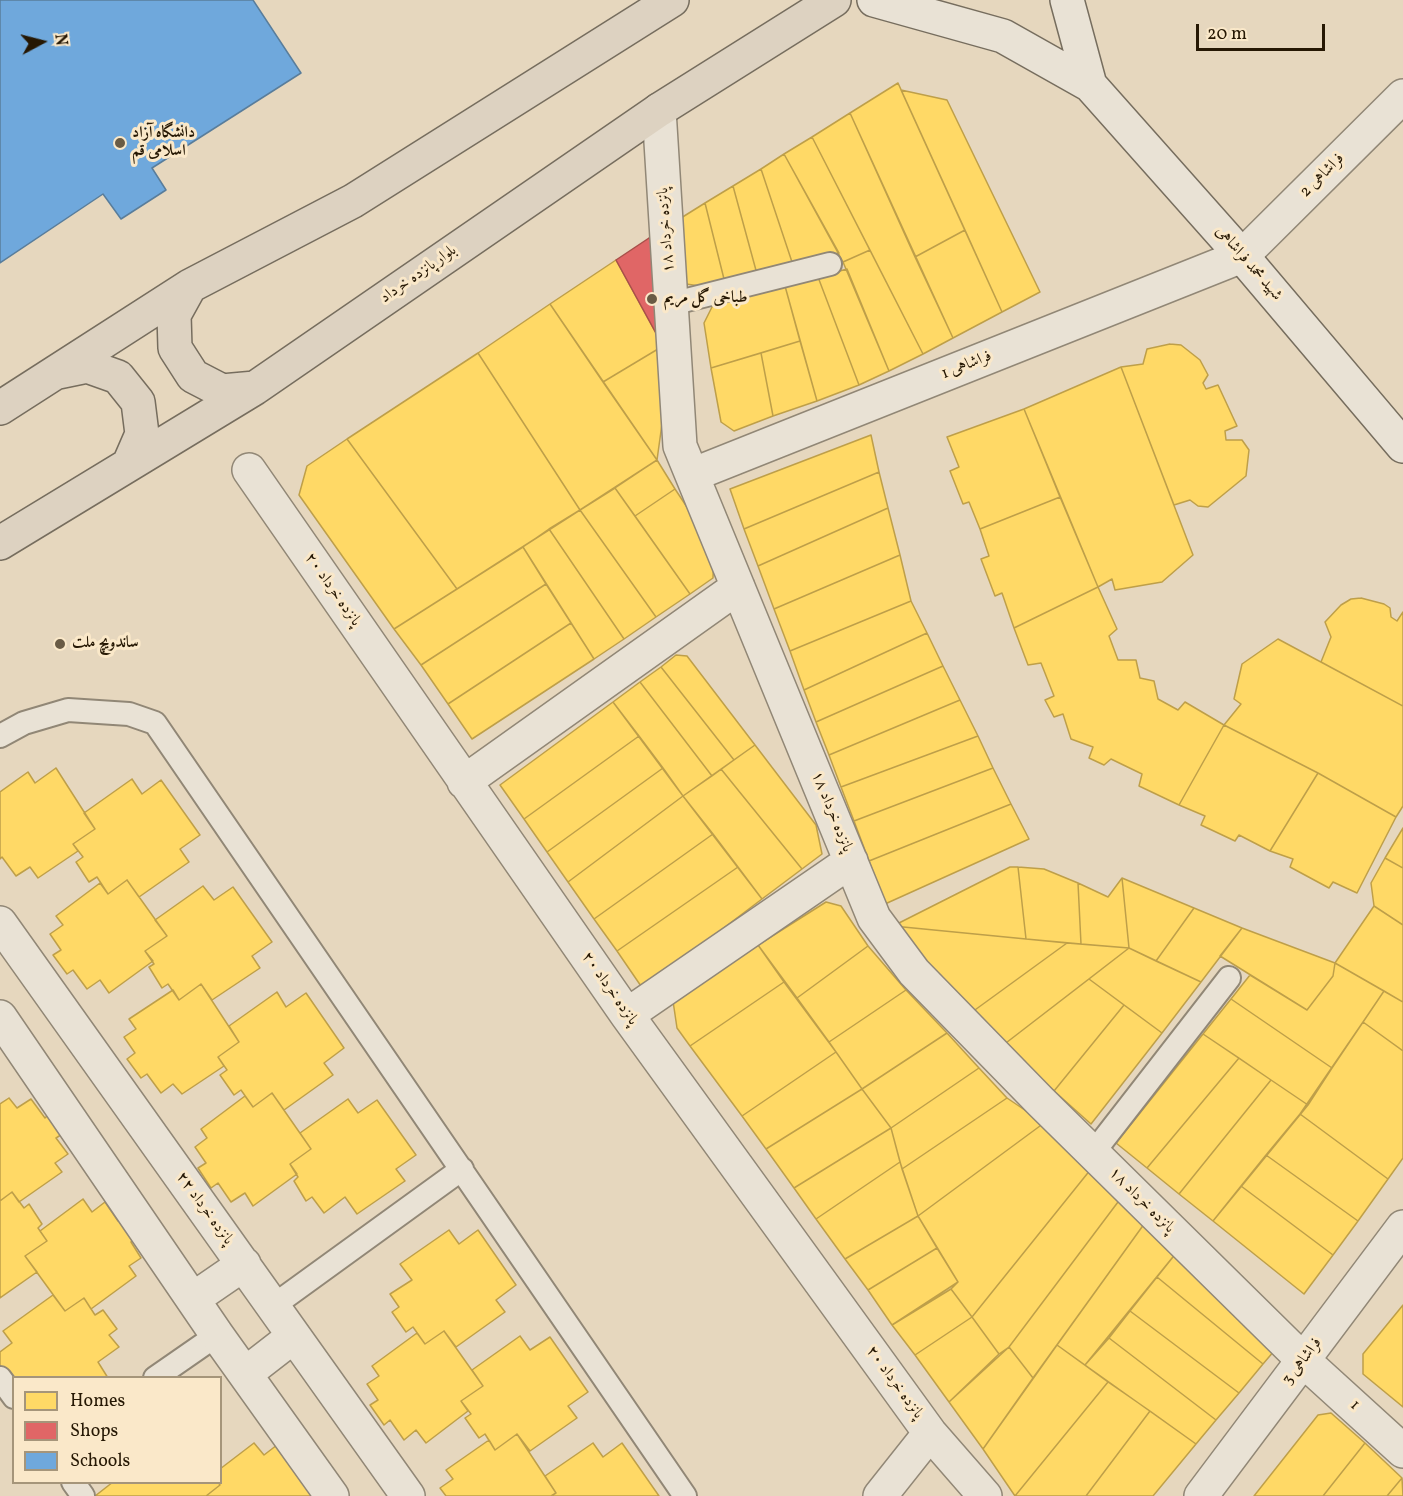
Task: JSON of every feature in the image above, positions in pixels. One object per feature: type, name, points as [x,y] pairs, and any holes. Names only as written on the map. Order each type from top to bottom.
[{"type":"main road","points":[[0,408],[190,286],[353,201],[672,0]]},
{"type":"main road","name":"بلوار پانزده خرداد","points":[[0,543],[255,388],[659,110],[834,0]]},
{"type":"main road","points":[[190,286],[174,315],[175,348],[193,376],[222,391],[255,388]]},
{"type":"main road","points":[[55,373],[87,366],[118,376],[138,402],[142,434],[129,464]]},
{"type":"street","points":[[874,0],[1003,36],[1090,85]]},
{"type":"street","points":[[1067,0],[1090,85]]},
{"type":"street","name":"شهید محمد فراشاهی","points":[[1090,85],[1398,430]]},
{"type":"street","name":"فراشاهی 2","points":[[1242,256],[1403,96]]},
{"type":"street","name":"پانزده خرداد ۱۸","points":[[659,110],[680,446],[874,918],[914,972],[1093,1154],[1304,1361]]},
{"type":"street","name":"فراشاهی 1","points":[[692,475],[1242,256]]},
{"type":"street","name":"پانزده خرداد ۲۰","points":[[249,470],[627,1015],[930,1433],[985,1496]]},
{"type":"street","points":[[464,782],[738,587]]},
{"type":"street","points":[[627,1015],[851,861]]},
{"type":"street","name":"پانزده خرداد ۲۲","points":[[0,923],[408,1496]]},
{"type":"street","points":[[0,1017],[244,1374],[332,1496]]},
{"type":"street","name":"فراشاهی 3","points":[[1201,1496],[1403,1227]]},
{"type":"street","points":[[193,1299],[244,1264]]},
{"type":"street","points":[[244,1374],[294,1336]]},
{"type":"street","name":"1","points":[[1304,1361],[1403,1451]]},
{"type":"street","points":[[880,1496],[930,1433]]},
{"type":"lane","points":[[672,304],[830,264]]},
{"type":"lane","points":[[0,736],[24,723],[68,710],[129,714],[155,723],[685,1496]]},
{"type":"lane","points":[[1093,1154],[1229,978]]},
{"type":"lane","points":[[273,1306],[462,1169]]},
{"type":"lane","points":[[156,1376],[217,1335]]},
{"type":"lane","points":[[0,1378],[12,1394]]},
{"type":"building: Homes","points":[[898,83],[965,230],[915,257],[850,113]]},
{"type":"building: Homes","points":[[901,90],[947,100],[1040,292],[1002,312]]},
{"type":"building: Homes","points":[[850,113],[953,338],[923,354],[812,137]]},
{"type":"building: Homes","points":[[812,137],[870,250],[843,262],[784,154]]},
{"type":"building: Homes","points":[[784,154],[839,253],[793,265],[761,169]]},
{"type":"building: Homes","points":[[761,169],[793,265],[757,274],[733,186]]},
{"type":"building: Homes","points":[[733,186],[757,274],[725,283],[705,203]]},
{"type":"building: Homes","points":[[705,203],[725,283],[707,287],[686,284],[677,227],[681,218]]},
{"type":"building: Homes","points":[[965,230],[1002,312],[953,338],[915,257]]},
{"type":"building: Homes","points":[[870,250],[923,354],[889,371],[843,262]]},
{"type":"building: Homes","points":[[616,260],[663,346],[603,382],[550,304]]},
{"type":"building: Homes","points":[[847,269],[889,371],[859,385],[818,277]]},
{"type":"building: Homes","points":[[818,277],[859,385],[817,401],[785,286]]},
{"type":"building: Homes","points":[[785,286],[800,341],[711,368],[704,323],[713,305]]},
{"type":"building: Homes","points":[[550,304],[657,460],[580,510],[478,353]]},
{"type":"building: Homes","points":[[800,341],[817,401],[773,416],[761,353]]},
{"type":"building: Homes","points":[[1170,344],[1181,345],[1200,360],[1208,375],[1203,383],[1206,389],[1218,385],[1237,426],[1225,431],[1226,440],[1242,440],[1249,450],[1246,476],[1208,507],[1198,506],[1190,500],[1174,505],[1121,367],[1143,364],[1147,349]]},
{"type":"building: Homes","points":[[663,346],[666,395],[657,460],[603,382]]},
{"type":"building: Homes","points":[[478,353],[580,510],[457,589],[347,439]]},
{"type":"building: Homes","points":[[761,353],[773,416],[734,431],[721,422],[711,368]]},
{"type":"building: Homes","points":[[1121,367],[1193,555],[1162,582],[1115,590],[1112,579],[1098,587],[1024,409]]},
{"type":"building: Homes","points":[[1024,409],[1060,497],[980,529],[969,502],[963,504],[950,471],[959,467],[947,437]]},
{"type":"building: Homes","points":[[871,435],[879,472],[744,529],[730,489]]},
{"type":"building: Homes","points":[[347,439],[457,589],[394,629],[299,495],[307,466]]},
{"type":"building: Homes","points":[[657,460],[675,489],[635,516],[615,488]]},
{"type":"building: Homes","points":[[879,472],[888,508],[758,566],[744,529]]},
{"type":"building: Homes","points":[[615,488],[690,594],[656,617],[580,510]]},
{"type":"building: Homes","points":[[675,489],[714,548],[713,578],[690,594],[635,516]]},
{"type":"building: Homes","points":[[1060,497],[1098,587],[1014,628],[1002,593],[995,596],[981,559],[989,556],[980,529]]},
{"type":"building: Homes","points":[[888,508],[900,555],[774,609],[758,566]]},
{"type":"building: Homes","points":[[580,510],[656,617],[624,639],[549,529]]},
{"type":"building: Homes","points":[[549,529],[624,639],[594,659],[523,547]]},
{"type":"building: Homes","points":[[523,547],[546,584],[421,665],[394,629]]},
{"type":"building: Homes","points":[[900,555],[911,601],[790,651],[774,609]]},
{"type":"building: Homes","points":[[546,584],[571,623],[448,704],[421,665]]},
{"type":"building: Homes","points":[[1098,587],[1117,629],[1109,636],[1118,660],[1136,660],[1140,678],[1154,681],[1158,699],[1178,710],[1185,702],[1224,725],[1179,805],[1139,786],[1142,774],[1111,759],[1104,765],[1089,758],[1093,747],[1071,739],[1063,714],[1054,717],[1045,700],[1054,696],[1041,663],[1028,665],[1014,628]]},
{"type":"building: Homes","points":[[1361,598],[1384,604],[1390,608],[1391,617],[1397,621],[1403,612],[1403,706],[1321,662],[1331,637],[1325,622],[1341,605],[1351,599]]},
{"type":"building: Homes","points":[[911,601],[927,633],[804,690],[790,651]]},
{"type":"building: Homes","points":[[571,623],[594,659],[472,739],[448,704]]},
{"type":"building: Homes","points":[[927,633],[943,666],[816,722],[804,690]]},
{"type":"building: Homes","points":[[1278,639],[1403,706],[1403,806],[1396,817],[1318,773],[1224,725],[1241,704],[1234,699],[1242,664]]},
{"type":"building: Homes","points":[[676,655],[687,656],[755,745],[734,760],[661,667]]},
{"type":"building: Homes","points":[[943,666],[960,700],[829,755],[816,722]]},
{"type":"building: Homes","points":[[661,667],[734,760],[712,776],[640,682]]},
{"type":"building: Homes","points":[[640,682],[712,776],[683,796],[613,702]]},
{"type":"building: Homes","points":[[960,700],[978,736],[841,787],[829,755]]},
{"type":"building: Homes","points":[[613,702],[639,736],[524,819],[500,785]]},
{"type":"building: Homes","points":[[1224,725],[1318,773],[1270,851],[1239,835],[1235,841],[1201,825],[1205,816],[1179,805]]},
{"type":"building: Homes","points":[[639,736],[663,768],[547,852],[524,819]]},
{"type":"building: Homes","points":[[978,736],[993,768],[854,821],[841,787]]},
{"type":"building: Homes","points":[[755,745],[816,825],[822,854],[802,869],[721,769]]},
{"type":"building: Homes","points":[[56,768],[95,829],[73,844],[78,851],[38,878],[30,867],[16,876],[2,857],[0,859],[0,792],[28,772],[35,783]]},
{"type":"building: Homes","points":[[663,768],[683,796],[568,882],[547,852]]},
{"type":"building: Homes","points":[[993,768],[1011,804],[869,861],[854,821]]},
{"type":"building: Homes","points":[[721,769],[802,869],[762,899],[683,796]]},
{"type":"building: Homes","points":[[1318,773],[1396,817],[1357,893],[1333,882],[1329,888],[1290,867],[1293,859],[1270,851]]},
{"type":"building: Homes","points":[[132,779],[142,794],[161,780],[200,835],[180,849],[189,862],[139,897],[127,880],[108,894],[97,877],[89,882],[76,862],[83,857],[73,844],[95,829],[84,813]]},
{"type":"building: Homes","points":[[683,796],[713,834],[594,919],[568,882]]},
{"type":"building: Homes","points":[[1011,804],[1029,839],[885,904],[869,861]]},
{"type":"building: Homes","points":[[1403,828],[1403,868],[1385,858]]},
{"type":"building: Homes","points":[[713,834],[738,867],[617,951],[594,919]]},
{"type":"building: Homes","points":[[1385,858],[1403,868],[1403,925],[1374,906],[1371,883]]},
{"type":"building: Homes","points":[[738,867],[762,899],[643,989],[617,951]]},
{"type":"building: Homes","points":[[1010,867],[1018,867],[1026,939],[893,926]]},
{"type":"building: Homes","points":[[1018,867],[1044,869],[1078,883],[1081,944],[1026,939]]},
{"type":"building: Homes","points":[[1122,878],[1129,948],[1081,944],[1078,883],[1108,897]]},
{"type":"building: Homes","points":[[1122,878],[1194,908],[1156,961],[1129,948]]},
{"type":"building: Homes","points":[[127,880],[167,936],[145,951],[153,961],[109,993],[100,980],[87,989],[73,970],[67,974],[53,955],[61,950],[50,934],[63,925],[56,916],[100,883],[108,894]]},
{"type":"building: Homes","points":[[203,886],[214,900],[233,887],[272,942],[252,956],[260,968],[212,1000],[201,984],[179,1000],[168,984],[162,988],[149,967],[154,964],[145,951],[167,936],[155,920]]},
{"type":"building: Homes","points":[[826,902],[841,906],[868,946],[797,998],[758,945]]},
{"type":"building: Homes","points":[[1374,906],[1403,925],[1403,1002],[1335,963]]},
{"type":"building: Homes","points":[[1194,908],[1242,928],[1201,982],[1156,961]]},
{"type":"building: Homes","points":[[893,926],[1067,943],[968,1015]]},
{"type":"building: Homes","points":[[1242,928],[1335,963],[1333,976],[1307,1010],[1220,956]]},
{"type":"building: Homes","points":[[1067,943],[1129,948],[1002,1046],[968,1015]]},
{"type":"building: Homes","points":[[758,945],[784,982],[690,1046],[677,1028],[673,1001]]},
{"type":"building: Homes","points":[[868,946],[906,990],[829,1042],[797,998]]},
{"type":"building: Homes","points":[[1129,948],[1201,982],[1162,1033],[1089,979]]},
{"type":"building: Homes","points":[[1335,963],[1384,991],[1332,1068],[1231,999],[1250,975],[1307,1010],[1333,976]]},
{"type":"building: Homes","points":[[1089,979],[1124,1005],[1054,1091],[1002,1046]]},
{"type":"building: Homes","points":[[784,982],[836,1052],[742,1116],[690,1046]]},
{"type":"building: Homes","points":[[201,984],[239,1042],[218,1057],[224,1066],[182,1094],[173,1084],[161,1093],[147,1074],[141,1078],[127,1059],[135,1053],[124,1037],[136,1029],[129,1019],[173,990],[179,1000]]},
{"type":"building: Homes","points":[[906,990],[947,1033],[862,1089],[829,1042]]},
{"type":"building: Homes","points":[[1384,991],[1403,1002],[1403,1051],[1363,1022]]},
{"type":"building: Homes","points":[[277,992],[286,1007],[306,993],[344,1048],[324,1063],[333,1075],[284,1110],[272,1093],[253,1107],[241,1090],[234,1095],[220,1075],[227,1070],[218,1057],[239,1042],[229,1026]]},
{"type":"building: Homes","points":[[1231,999],[1332,1068],[1308,1105],[1203,1034]]},
{"type":"building: Homes","points":[[1124,1005],[1162,1033],[1091,1124],[1054,1091]]},
{"type":"building: Homes","points":[[1363,1022],[1403,1051],[1403,1158],[1388,1179],[1300,1114]]},
{"type":"building: Homes","points":[[947,1033],[979,1068],[891,1128],[862,1089]]},
{"type":"building: Homes","points":[[1203,1034],[1239,1058],[1147,1168],[1116,1143]]},
{"type":"building: Homes","points":[[836,1052],[862,1089],[766,1149],[742,1116]]},
{"type":"building: Homes","points":[[1239,1058],[1271,1080],[1179,1194],[1147,1168]]},
{"type":"building: Homes","points":[[979,1068],[1007,1098],[902,1169],[891,1128]]},
{"type":"building: Homes","points":[[1271,1080],[1308,1105],[1213,1221],[1179,1194]]},
{"type":"building: Homes","points":[[862,1089],[891,1128],[794,1188],[766,1149]]},
{"type":"building: Homes","points":[[272,1093],[311,1149],[290,1164],[297,1174],[253,1206],[245,1193],[231,1202],[218,1183],[211,1188],[198,1168],[206,1163],[195,1147],[207,1138],[201,1129],[245,1096],[253,1107]]},
{"type":"building: Homes","points":[[9,1098],[17,1108],[31,1099],[45,1118],[50,1113],[64,1133],[56,1138],[68,1154],[55,1163],[62,1172],[19,1202],[12,1192],[0,1201],[0,1104]]},
{"type":"building: Homes","points":[[1007,1098],[1044,1123],[918,1216],[902,1169]]},
{"type":"building: Homes","points":[[348,1099],[358,1113],[377,1100],[416,1155],[396,1169],[405,1181],[357,1214],[345,1197],[324,1213],[312,1197],[306,1201],[294,1181],[298,1177],[290,1164],[311,1149],[300,1133]]},
{"type":"building: Homes","points":[[1300,1114],[1388,1179],[1358,1221],[1266,1155]]},
{"type":"building: Homes","points":[[1044,1123],[1091,1169],[972,1317],[951,1289],[958,1282],[918,1216]]},
{"type":"building: Homes","points":[[891,1128],[900,1162],[816,1219],[794,1188]]},
{"type":"building: Homes","points":[[1266,1155],[1358,1221],[1333,1255],[1241,1186]]},
{"type":"building: Homes","points":[[900,1162],[918,1216],[845,1259],[816,1219]]},
{"type":"building: Homes","points":[[1091,1169],[1121,1198],[1009,1347],[999,1354],[972,1317]]},
{"type":"building: Homes","points":[[1241,1186],[1333,1255],[1304,1294],[1213,1221]]},
{"type":"building: Homes","points":[[12,1192],[24,1208],[29,1204],[42,1224],[38,1228],[47,1241],[25,1256],[37,1272],[0,1298],[0,1201]]},
{"type":"building: Homes","points":[[1121,1198],[1147,1220],[1033,1378],[1009,1347]]},
{"type":"building: Homes","points":[[83,1199],[92,1212],[105,1202],[118,1221],[125,1217],[139,1237],[131,1242],[141,1258],[129,1266],[136,1276],[91,1309],[84,1298],[65,1311],[25,1256],[47,1241],[40,1231]]},
{"type":"building: Homes","points":[[918,1216],[937,1248],[868,1290],[845,1259]]},
{"type":"building: Homes","points":[[1147,1220],[1181,1247],[1085,1365],[1057,1345]]},
{"type":"building: Homes","points":[[449,1230],[459,1244],[478,1230],[516,1285],[496,1300],[505,1312],[456,1347],[444,1331],[425,1344],[413,1327],[406,1332],[392,1312],[399,1307],[390,1294],[412,1280],[400,1264]]},
{"type":"building: Homes","points":[[1181,1247],[1280,1344],[1263,1364],[1157,1277]]},
{"type":"building: Homes","points":[[937,1248],[958,1282],[892,1325],[868,1290]]},
{"type":"building: Homes","points":[[1157,1277],[1263,1364],[1239,1393],[1130,1311]]},
{"type":"building: Homes","points":[[951,1289],[972,1317],[915,1355],[892,1325]]},
{"type":"building: Homes","points":[[53,1295],[65,1311],[84,1298],[95,1315],[103,1310],[117,1329],[109,1335],[119,1347],[98,1362],[107,1376],[12,1377],[0,1368],[0,1352],[12,1343],[3,1331]]},
{"type":"building: Homes","points":[[1403,1305],[1403,1407],[1363,1374],[1363,1354]]},
{"type":"building: Homes","points":[[1130,1311],[1239,1393],[1216,1420],[1109,1338]]},
{"type":"building: Homes","points":[[972,1317],[999,1354],[949,1402],[915,1355]]},
{"type":"building: Homes","points":[[444,1331],[483,1386],[461,1401],[468,1411],[426,1443],[416,1430],[404,1440],[390,1420],[384,1425],[370,1405],[378,1400],[367,1384],[379,1376],[372,1366],[417,1333],[425,1344]]},
{"type":"building: Homes","points":[[520,1336],[530,1350],[550,1337],[588,1392],[568,1406],[577,1418],[530,1451],[517,1434],[495,1450],[485,1434],[479,1438],[465,1418],[471,1414],[461,1401],[483,1386],[472,1370]]},
{"type":"building: Homes","points":[[1109,1338],[1216,1420],[1196,1444],[1085,1365]]},
{"type":"building: Homes","points":[[1057,1345],[1108,1382],[1015,1496],[983,1449]]},
{"type":"building: Homes","points":[[1009,1347],[1033,1378],[983,1449],[949,1402]]},
{"type":"building: Homes","points":[[1108,1382],[1150,1411],[1086,1496],[1015,1496]]},
{"type":"building: Homes","points":[[1150,1411],[1196,1444],[1153,1496],[1086,1496]]},
{"type":"building: Homes","points":[[1331,1413],[1365,1443],[1323,1496],[1254,1496],[1318,1415]]},
{"type":"building: Homes","points":[[517,1434],[556,1493],[551,1496],[446,1496],[440,1488],[453,1479],[446,1470],[489,1440],[495,1450]]},
{"type":"building: Homes","points":[[254,1443],[264,1455],[277,1445],[311,1480],[304,1485],[312,1496],[206,1496],[222,1484],[222,1467]]},
{"type":"building: Homes","points":[[593,1443],[603,1457],[622,1443],[659,1496],[551,1496],[556,1493],[545,1476]]},
{"type":"building: Homes","points":[[1365,1443],[1402,1478],[1387,1496],[1323,1496]]},
{"type":"building: Homes","points":[[1402,1478],[1403,1496],[1387,1496]]},
{"type":"building: Homes","points":[[110,1484],[220,1485],[206,1496],[95,1496]]},
{"type":"building: Shops","name":"طباخی گل مریم","points":[[649,238],[661,247],[663,346],[616,260]]},
{"type":"building: Schools","name":"دانشگاه آزاد اسلامی قم","points":[[0,0],[253,0],[301,73],[152,168],[166,190],[121,219],[103,194],[0,263]]},
{"type":"place","name":"دانشگاه آزاد اسلامی قم","points":[[120,143]]},
{"type":"place","name":"طباخی گل مریم","points":[[652,299]]},
{"type":"place","name":"ساندویچ ملت","points":[[60,644]]}]
